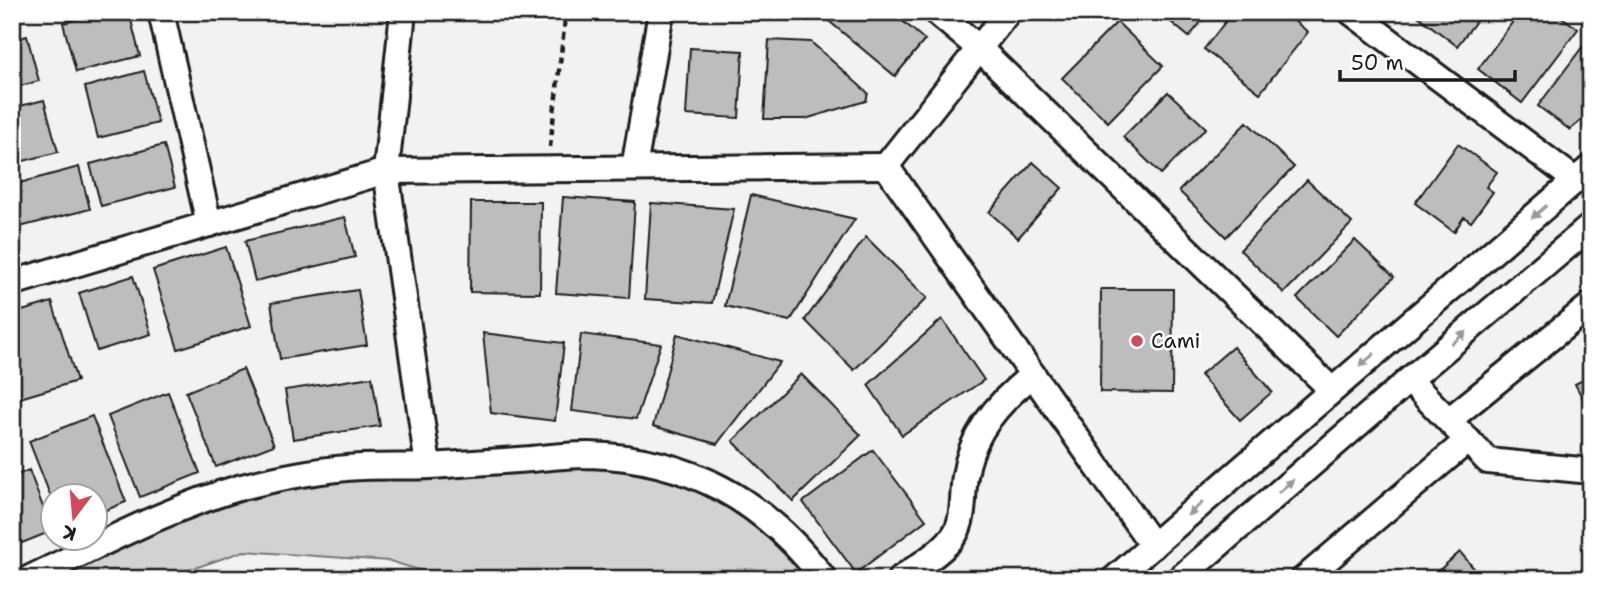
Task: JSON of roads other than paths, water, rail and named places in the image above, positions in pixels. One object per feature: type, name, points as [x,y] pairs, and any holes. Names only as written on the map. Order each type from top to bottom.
[{"type":"street","points":[[161,12],[209,224]]},
{"type":"street","points":[[403,12],[386,171],[428,466]]},
{"type":"street","points":[[634,168],[661,12]]},
{"type":"street","points":[[936,12],[979,48],[1332,390]]},
{"type":"street","points":[[886,166],[1008,12]]},
{"type":"street","points":[[1114,579],[1583,174],[1351,12]]},
{"type":"street","points":[[12,283],[386,171],[886,166]]},
{"type":"street","points":[[886,166],[1153,546]]},
{"type":"street","points":[[1179,579],[1591,226]]},
{"type":"street","points":[[1449,420],[1591,305]]},
{"type":"street","points":[[900,579],[944,546],[955,534],[961,515],[965,474],[978,436],[1004,399],[1033,375]]},
{"type":"street","points":[[1409,380],[1488,461],[1591,471]]},
{"type":"street","points":[[1304,579],[1468,440]]},
{"type":"street","points":[[28,579],[164,515],[242,487],[324,471],[589,455],[644,461],[697,477],[722,489],[746,503],[789,537],[824,579]]},
{"type":"place","name":"Cami","points":[[1137,341]]}]
